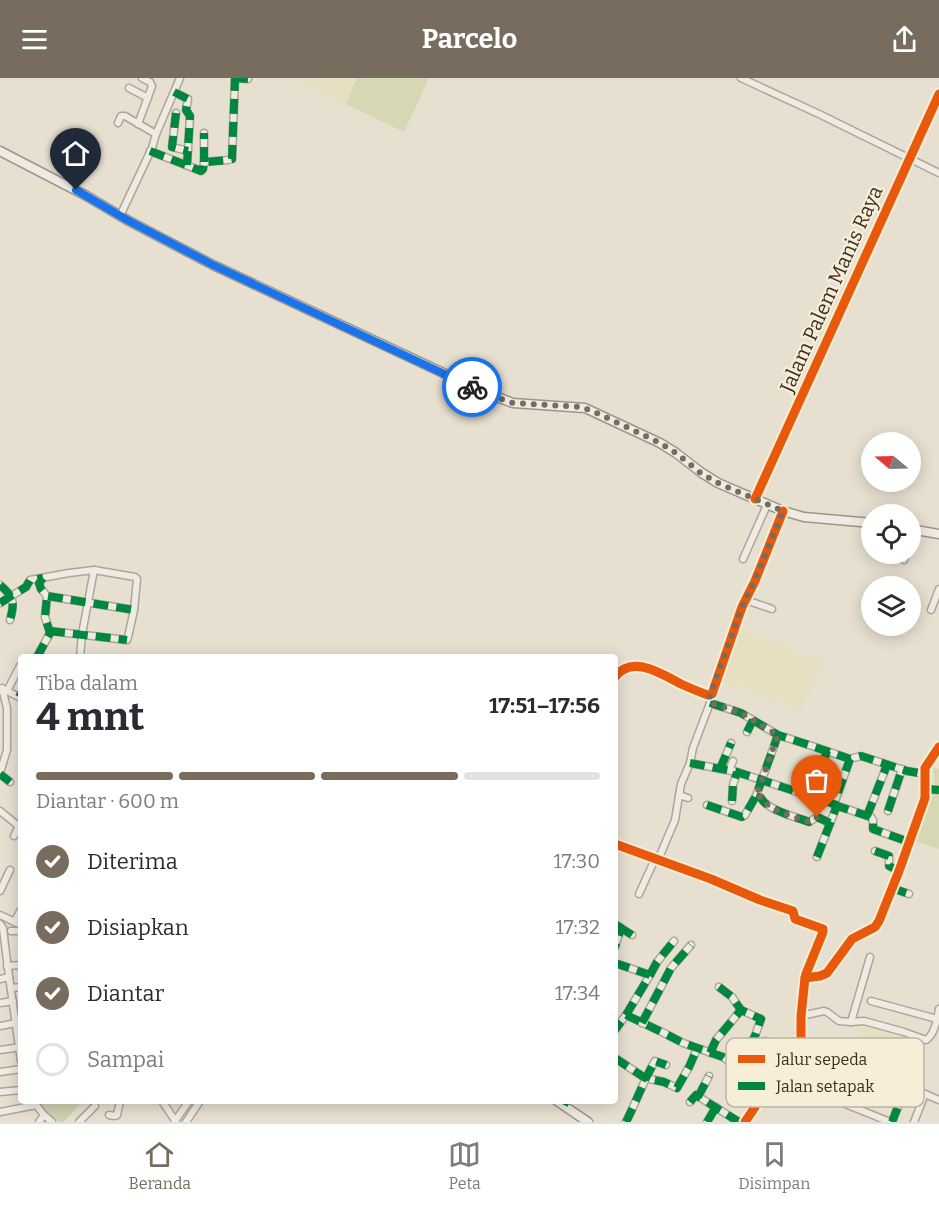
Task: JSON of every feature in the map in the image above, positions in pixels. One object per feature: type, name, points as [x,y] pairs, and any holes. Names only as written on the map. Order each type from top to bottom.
[{"type":"main road","points":[[0,151],[213,265],[493,396],[513,403],[582,407],[660,443],[710,479],[767,505],[804,517],[861,522]]},
{"type":"main road","points":[[618,674],[628,668],[648,668],[710,699],[746,600],[783,511]]},
{"type":"main road","points":[[921,533],[939,534]]},
{"type":"main road","points":[[565,1104],[588,1122]]},
{"type":"street","points":[[138,124],[152,86],[151,82],[142,78]]},
{"type":"street","points":[[120,216],[180,78]]},
{"type":"street","points":[[204,162],[232,159],[235,78],[248,79]]},
{"type":"street","points":[[741,78],[939,173]]},
{"type":"street","points":[[129,88],[148,98]]},
{"type":"street","points":[[174,92],[188,99],[186,110],[190,115],[187,165]]},
{"type":"street","name":"Jalam Palem Manis Raya","points":[[755,499],[939,94]]},
{"type":"street","points":[[176,113],[172,147],[188,151]]},
{"type":"street","points":[[118,123],[123,116],[156,134]]},
{"type":"street","points":[[150,151],[201,171],[204,162],[204,133]]},
{"type":"street","points":[[743,559],[767,505]]},
{"type":"street","points":[[0,603],[26,587],[30,580],[88,570],[138,579],[130,634],[127,640],[50,631]]},
{"type":"street","points":[[80,654],[94,570]]},
{"type":"street","points":[[43,578],[39,584],[40,589],[47,596],[134,610]]},
{"type":"street","points":[[0,585],[11,596],[14,604],[10,620]]},
{"type":"street","points":[[931,610],[939,590]]},
{"type":"street","points":[[39,654],[50,636],[45,618],[47,596]]},
{"type":"street","points":[[746,600],[772,609]]},
{"type":"street","points":[[10,782],[0,774],[7,750],[7,708],[3,689],[18,669]]},
{"type":"street","points":[[3,689],[18,695]]},
{"type":"street","points":[[639,894],[675,820],[681,784],[710,699],[741,713],[778,735],[850,759],[861,756],[925,774]]},
{"type":"street","points":[[747,732],[753,720]]},
{"type":"street","points":[[707,805],[742,817],[746,814],[763,780],[778,735]]},
{"type":"street","points":[[720,769],[731,743]]},
{"type":"street","points":[[805,978],[827,973],[852,939],[875,927],[879,921],[925,798],[927,765],[939,747]]},
{"type":"street","points":[[818,780],[827,751]]},
{"type":"street","points":[[817,857],[836,808],[834,805],[850,759]]},
{"type":"street","points":[[729,770],[733,761]]},
{"type":"street","points":[[690,763],[729,770],[763,780],[871,817],[873,829],[909,842]]},
{"type":"street","points":[[867,816],[887,765]]},
{"type":"street","points":[[888,811],[902,769]]},
{"type":"street","points":[[732,801],[736,772]]},
{"type":"street","points":[[926,789],[939,790]]},
{"type":"street","points":[[679,795],[688,798]]},
{"type":"street","points":[[756,796],[763,802],[809,822],[817,817],[830,823]]},
{"type":"street","points":[[0,811],[18,825]]},
{"type":"street","points":[[14,836],[18,830]]},
{"type":"street","points":[[618,845],[711,879],[760,900],[792,910],[795,912],[795,919],[823,931],[805,978],[801,1038]]},
{"type":"street","points":[[875,851],[889,856],[889,866],[899,872]]},
{"type":"street","points":[[0,891],[10,870]]},
{"type":"street","points":[[892,888],[909,894]]},
{"type":"street","points":[[0,915],[18,924]]},
{"type":"street","points":[[0,924],[3,928],[18,1026],[0,1026]]},
{"type":"street","points":[[618,926],[632,935]]},
{"type":"street","points":[[11,931],[18,931]]},
{"type":"street","points":[[618,1026],[674,941]]},
{"type":"street","points":[[642,1023],[671,968],[691,945]]},
{"type":"street","points":[[851,1022],[870,957]]},
{"type":"street","points":[[618,964],[650,975]]},
{"type":"street","points":[[7,966],[18,965]]},
{"type":"street","points":[[0,978],[9,977]]},
{"type":"street","points":[[11,988],[18,987]]},
{"type":"street","points":[[719,987],[732,997],[741,1010],[761,1019],[755,1036],[759,1038]]},
{"type":"street","points":[[871,1001],[937,1019]]},
{"type":"street","points":[[0,1003],[16,1005]]},
{"type":"street","points":[[924,1039],[931,1036],[939,1008]]},
{"type":"street","points":[[710,1053],[716,1040],[741,1010]]},
{"type":"street","points":[[801,1016],[824,1011],[839,1021],[864,1021],[920,1038]]},
{"type":"street","points":[[626,1015],[682,1043],[726,1059]]},
{"type":"street","points":[[0,1050],[18,1047]]},
{"type":"street","points":[[618,1060],[645,1078],[662,1081],[677,1088],[697,1049]]},
{"type":"street","points":[[626,1122],[655,1060],[666,1065]]},
{"type":"street","points":[[0,1072],[18,1069]]},
{"type":"street","points":[[690,1102],[695,1095],[698,1096],[709,1076]]},
{"type":"street","points":[[0,1092],[18,1090]]},
{"type":"street","points":[[925,1094],[939,1100]]},
{"type":"street","points":[[698,1096],[739,1122]]},
{"type":"street","points":[[0,1112],[30,1104]]},
{"type":"street","points":[[35,1104],[52,1122]]},
{"type":"street","points":[[109,1114],[117,1115],[119,1104]]},
{"type":"street","points":[[164,1104],[175,1122],[187,1104]]},
{"type":"street","points":[[186,1122],[198,1104]]},
{"type":"street","points":[[79,1122],[95,1106]]},
{"type":"street","points":[[707,1122],[716,1107]]},
{"type":"street","points":[[747,1121],[754,1107]]},
{"type":"street","points":[[853,1107],[891,1122],[896,1107]]},
{"type":"street","points":[[914,1122],[920,1107]]},
{"type":"street","points":[[39,1122],[44,1115]]},
{"type":"shaded area","points":[[291,78],[357,78],[346,104]]},
{"type":"shaded area","points":[[737,625],[824,660],[800,712],[720,680]]},
{"type":"shaded area","points":[[867,1024],[913,1038],[857,1038],[853,1026]]},
{"type":"green space","points":[[357,78],[429,78],[404,132],[346,104]]},
{"type":"green space","points":[[933,767],[939,769],[939,849],[915,841],[935,788]]},
{"type":"green space","points":[[38,1104],[80,1104],[64,1122],[59,1122]]},
{"type":"marked path","points":[[235,78],[248,79]]},
{"type":"marked path","points":[[150,151],[201,171],[204,162],[232,159],[235,78]]},
{"type":"marked path","points":[[174,92],[188,99],[186,110],[190,116],[187,165]]},
{"type":"marked path","points":[[176,113],[172,147],[188,151]]},
{"type":"marked path","points":[[204,133],[204,162]]},
{"type":"marked path","points":[[43,578],[39,583],[47,596],[134,610]]},
{"type":"marked path","points":[[0,603],[26,587],[30,580],[43,578]]},
{"type":"marked path","points":[[0,585],[12,600],[13,609],[10,620]]},
{"type":"marked path","points":[[39,654],[50,633],[45,617],[47,596]]},
{"type":"marked path","points":[[50,631],[127,640]]},
{"type":"marked path","points":[[710,703],[741,713],[778,735],[850,759],[861,756],[907,771],[925,774]]},
{"type":"marked path","points":[[747,732],[753,720]]},
{"type":"marked path","points":[[707,805],[742,817],[745,815],[756,796],[778,735]]},
{"type":"marked path","points":[[720,769],[731,743]]},
{"type":"marked path","points":[[818,780],[827,751]]},
{"type":"marked path","points":[[817,857],[836,808],[834,804],[850,759]]},
{"type":"marked path","points":[[690,763],[737,772],[834,804]]},
{"type":"marked path","points":[[867,816],[887,765]]},
{"type":"marked path","points":[[888,811],[902,769]]},
{"type":"marked path","points":[[732,801],[737,772]]},
{"type":"marked path","points":[[0,774],[10,782]]},
{"type":"marked path","points":[[926,789],[939,790]]},
{"type":"marked path","points":[[756,796],[775,810],[809,822],[817,817],[830,823]]},
{"type":"marked path","points":[[834,805],[871,817],[873,829],[909,842]]},
{"type":"marked path","points":[[875,851],[889,856],[889,866],[899,871]]},
{"type":"marked path","points":[[892,888],[909,894]]},
{"type":"marked path","points":[[618,926],[621,928],[618,938]]},
{"type":"marked path","points":[[621,928],[632,935]]},
{"type":"marked path","points":[[650,975],[674,941]]},
{"type":"marked path","points":[[642,1023],[671,968],[691,945]]},
{"type":"marked path","points":[[618,964],[650,975],[618,1026]]},
{"type":"marked path","points":[[719,987],[732,997],[741,1010],[761,1019],[754,1038]]},
{"type":"marked path","points":[[710,1053],[716,1040],[741,1010]]},
{"type":"marked path","points":[[626,1015],[683,1043],[726,1059]]},
{"type":"marked path","points":[[618,1060],[645,1078],[664,1082],[677,1088],[697,1049]]},
{"type":"marked path","points":[[626,1122],[655,1061],[666,1065]]},
{"type":"marked path","points":[[698,1097],[709,1076]]},
{"type":"marked path","points":[[690,1102],[696,1095],[739,1122]]},
{"type":"marked path","points":[[707,1122],[716,1107]]},
{"type":"marked path","points":[[892,1122],[898,1107]]},
{"type":"cycle path","points":[[755,499],[939,94]]},
{"type":"cycle path","points":[[618,674],[622,670],[638,666],[656,671],[701,693],[712,694],[742,607],[783,511]]},
{"type":"cycle path","points":[[801,1038],[805,978],[827,973],[852,939],[875,927],[879,921],[925,798],[925,768],[939,747]]},
{"type":"cycle path","points":[[618,845],[793,911],[795,919],[823,929],[805,978]]},
{"type":"cycle path","points":[[745,1122],[755,1107]]},
{"type":"way so far","points":[[472,387],[513,403],[582,407],[660,443],[718,483],[783,511],[742,607],[710,695],[710,703],[741,713],[778,735],[756,796],[776,809],[809,822],[817,817]]},
{"type":"route","points":[[76,190],[213,265],[472,387]]}]
